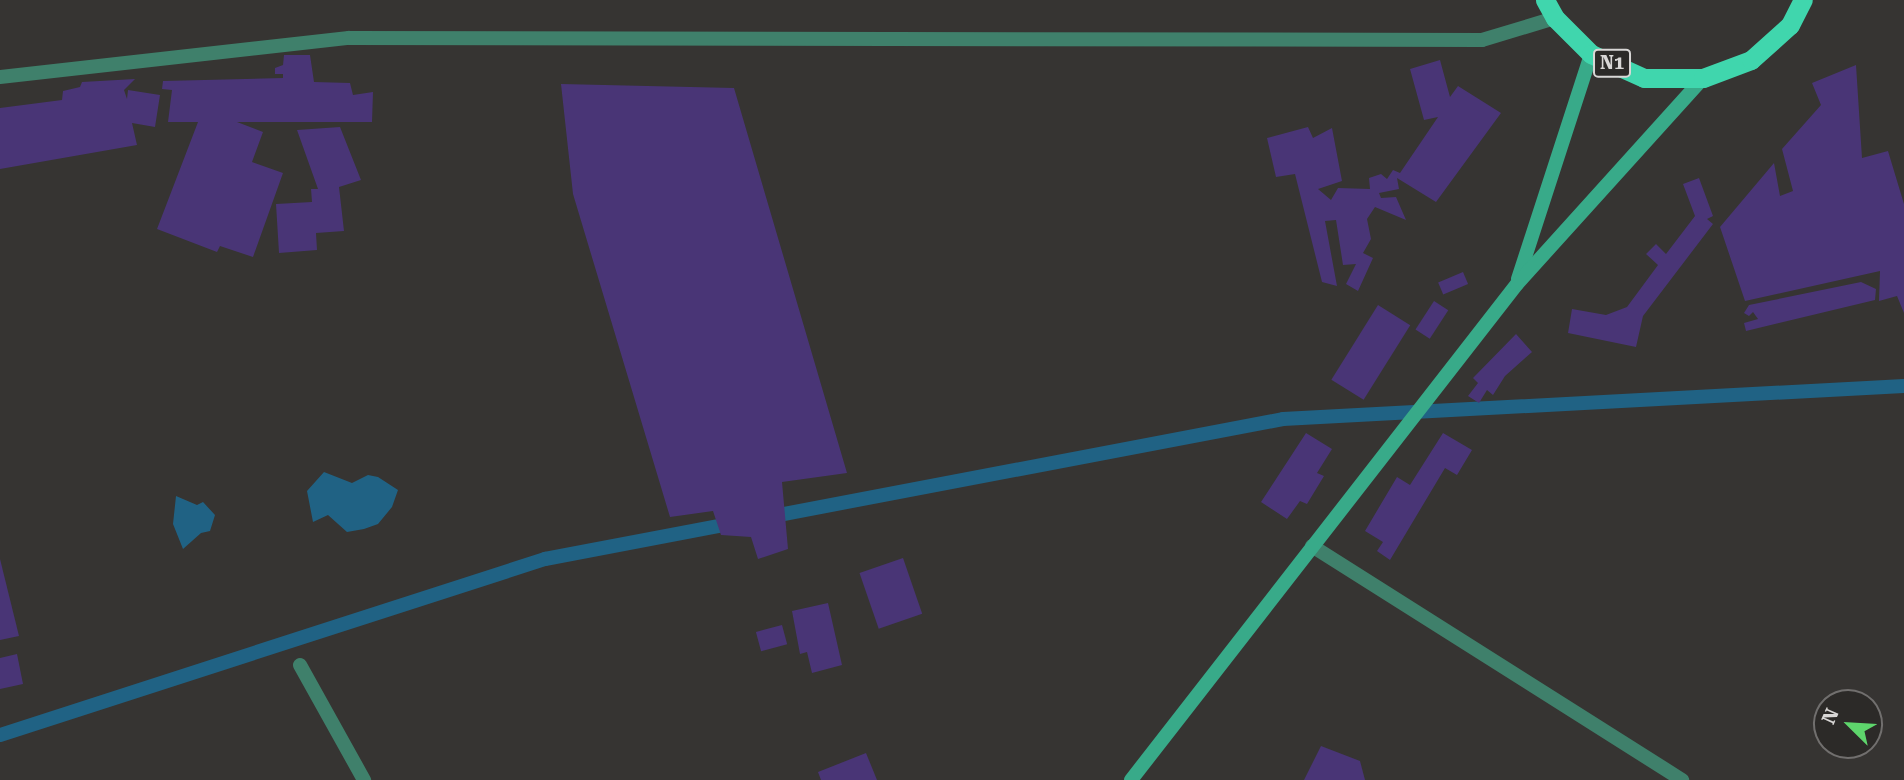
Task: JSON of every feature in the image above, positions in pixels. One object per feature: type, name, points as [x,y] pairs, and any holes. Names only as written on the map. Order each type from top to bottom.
[{"type":"highway","name":"N1","points":[[1545,0],[1555,18],[1591,54],[1644,78],[1703,78],[1751,60],[1790,25],[1803,0]]},
{"type":"main road","points":[[1517,284],[1591,54]]},
{"type":"main road","points":[[1131,780],[1517,284],[1703,78]]},
{"type":"street","points":[[0,77],[349,38],[1482,40],[1555,18]]},
{"type":"street","points":[[1312,546],[1682,780]]},
{"type":"street","points":[[300,666],[364,780]]},
{"type":"water","points":[[324,472],[352,483],[368,475],[378,477],[398,490],[392,507],[378,524],[364,529],[347,532],[328,515],[313,522],[307,491]]},
{"type":"water","points":[[176,496],[197,505],[203,502],[215,515],[210,531],[201,533],[183,549],[173,524]]},
{"type":"building","points":[[284,55],[310,55],[314,82],[350,83],[353,95],[373,92],[372,122],[237,122],[263,132],[252,162],[283,173],[253,257],[220,246],[217,252],[157,229],[198,122],[168,122],[172,90],[162,89],[163,81],[283,78],[283,74],[275,74],[275,68],[283,65]]},
{"type":"building","points":[[1440,60],[1450,97],[1458,86],[1501,113],[1436,202],[1397,178],[1399,189],[1379,193],[1381,198],[1396,197],[1406,220],[1375,207],[1367,219],[1371,239],[1363,253],[1373,258],[1358,291],[1346,284],[1356,264],[1343,265],[1336,220],[1325,221],[1337,286],[1322,282],[1295,174],[1276,177],[1267,138],[1308,127],[1313,138],[1332,128],[1342,181],[1318,189],[1331,200],[1338,188],[1370,189],[1369,178],[1381,174],[1387,179],[1393,170],[1400,173],[1438,117],[1424,120],[1410,69]]},
{"type":"building","points":[[1856,65],[1862,158],[1888,151],[1904,204],[1904,313],[1897,296],[1879,301],[1880,271],[1745,301],[1720,227],[1774,163],[1780,196],[1793,191],[1782,149],[1821,105],[1812,83]]},
{"type":"building","points":[[135,79],[124,90],[127,99],[128,90],[160,95],[155,127],[132,123],[137,145],[0,169],[0,108],[62,100],[63,91],[80,87],[82,82]]},
{"type":"building","points":[[561,84],[734,88],[847,473],[782,482],[788,549],[758,559],[751,537],[721,535],[713,511],[670,517],[573,194]]},
{"type":"building","points":[[340,127],[361,180],[339,187],[344,231],[316,233],[317,250],[279,253],[276,204],[312,202],[311,189],[318,189],[297,130]]},
{"type":"building","points":[[1699,178],[1713,216],[1707,219],[1713,224],[1643,316],[1636,347],[1568,333],[1572,309],[1606,315],[1627,307],[1658,265],[1646,254],[1656,244],[1666,254],[1695,216],[1683,184]]},
{"type":"building","points":[[1463,272],[1468,284],[1443,295],[1438,283]]},
{"type":"building","points":[[1861,282],[1876,289],[1875,300],[1746,331],[1744,323],[1758,319],[1753,312],[1749,316],[1744,313],[1749,305]]},
{"type":"building","points":[[1434,301],[1448,310],[1430,339],[1415,330]]},
{"type":"building","points":[[1378,305],[1410,325],[1364,400],[1331,380]]},
{"type":"building","points":[[1516,334],[1532,352],[1505,376],[1493,395],[1487,390],[1479,403],[1468,396],[1478,383],[1473,378]]},
{"type":"building","points":[[1306,433],[1332,449],[1317,473],[1324,476],[1307,504],[1300,501],[1287,519],[1261,502]]},
{"type":"building","points":[[1443,433],[1472,450],[1457,475],[1445,468],[1390,560],[1377,551],[1383,542],[1365,531],[1397,477],[1410,485]]},
{"type":"building","points":[[903,558],[922,614],[879,629],[860,573]]},
{"type":"building","points":[[0,559],[19,636],[0,640]]},
{"type":"building","points":[[828,603],[842,665],[812,673],[807,652],[800,654],[792,611]]},
{"type":"building","points":[[782,625],[787,644],[761,651],[756,632]]},
{"type":"building","points":[[17,654],[23,684],[0,689],[0,658]]},
{"type":"building","points":[[1321,746],[1360,761],[1365,780],[1304,780]]},
{"type":"building","points":[[866,753],[877,780],[821,780],[818,772]]},
{"type":"waterway","points":[[768,517],[1283,419],[1904,386]]},
{"type":"waterway","points":[[0,735],[545,559],[734,523]]}]
